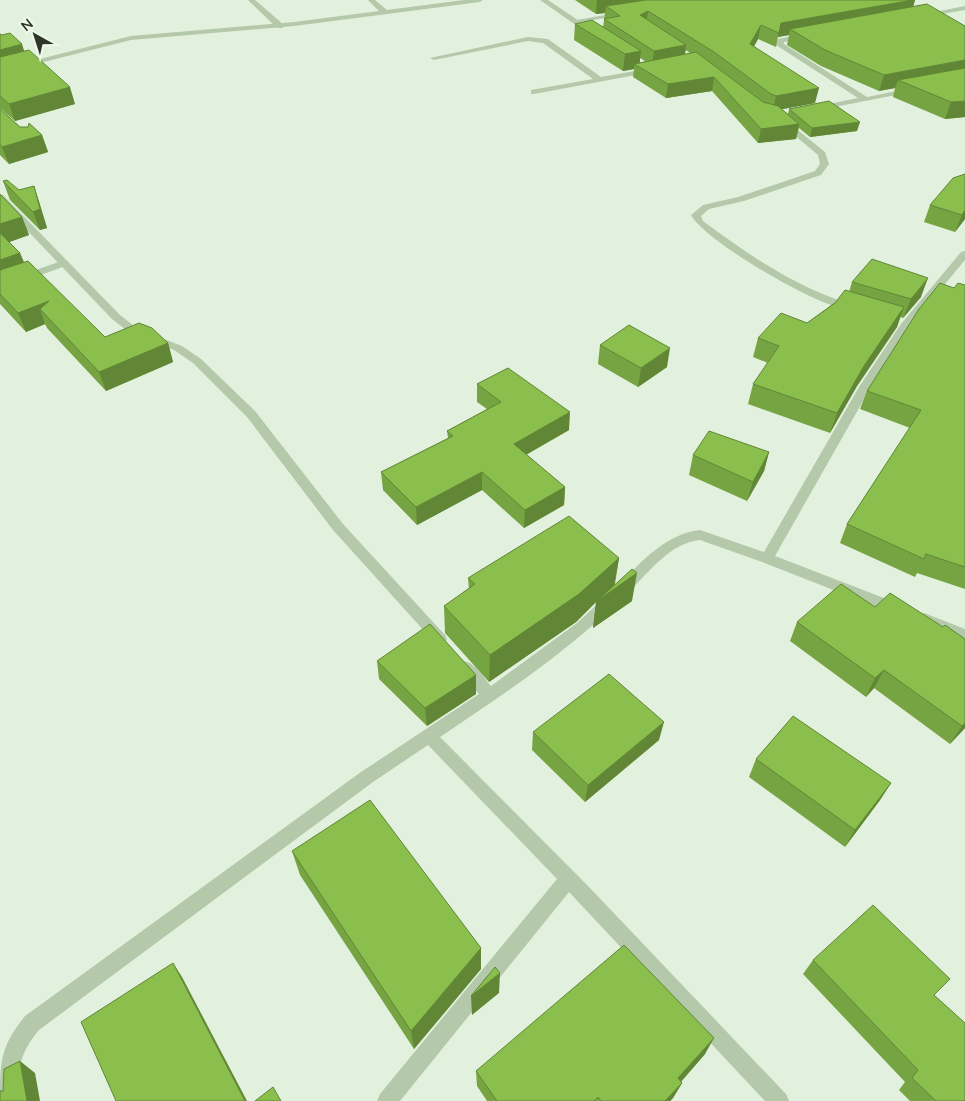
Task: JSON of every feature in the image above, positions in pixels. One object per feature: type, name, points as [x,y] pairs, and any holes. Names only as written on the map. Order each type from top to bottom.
[{"type":"street","points":[[251,0],[280,26]]},
{"type":"street","points":[[371,0],[385,12]]},
{"type":"street","points":[[0,70],[131,38],[280,26],[480,0]]},
{"type":"street","points":[[543,0],[600,37]]},
{"type":"street","points":[[916,17],[965,8]]},
{"type":"street","points":[[575,21],[633,12]]},
{"type":"street","points":[[817,34],[780,41],[780,45],[865,100]]},
{"type":"street","points":[[434,58],[540,39],[546,41],[600,80]]},
{"type":"street","points":[[642,65],[650,70]]},
{"type":"street","points":[[534,92],[659,68]]},
{"type":"street","points":[[807,111],[920,88]]},
{"type":"street","points":[[783,116],[822,154],[825,164],[818,172],[741,199],[706,207],[696,215],[699,222],[733,248],[796,286],[835,303],[862,311]]},
{"type":"street","points":[[0,197],[116,317],[134,331],[187,353],[251,414],[338,527],[490,694]]},
{"type":"street","points":[[767,558],[902,323],[965,254]]},
{"type":"street","points":[[0,287],[64,263]]},
{"type":"street","points":[[7,1101],[8,1070],[13,1050],[19,1036],[32,1023],[367,777],[490,694],[582,627],[676,541],[692,535],[700,535],[767,558],[965,635]]},
{"type":"street","points":[[429,736],[568,879],[778,1101]]},
{"type":"street","points":[[387,1101],[484,985],[568,879]]},
{"type":"building","points":[[646,0],[913,0],[781,23],[779,33],[761,25],[750,44],[819,88],[776,96],[714,52],[648,11],[640,15],[686,45],[654,51],[604,19],[620,16],[606,6]]},
{"type":"building","points":[[927,4],[965,26],[965,60],[884,75],[825,50],[790,29]]},
{"type":"building","points":[[592,20],[641,51],[625,54],[575,24]]},
{"type":"building","points":[[10,33],[22,44],[0,50],[0,34]]},
{"type":"building","points":[[29,50],[70,87],[9,104],[0,96],[0,57]]},
{"type":"building","points":[[696,52],[763,102],[778,106],[799,124],[761,129],[714,77],[668,84],[634,64]]},
{"type":"building","points":[[965,68],[965,101],[951,102],[898,80]]},
{"type":"building","points":[[829,101],[860,122],[812,128],[789,109]]},
{"type":"building","points":[[0,109],[20,127],[28,127],[29,123],[42,135],[2,147],[0,144]]},
{"type":"building","points":[[965,174],[965,210],[962,215],[930,205],[953,178]]},
{"type":"building","points":[[7,180],[19,190],[34,186],[40,209],[33,212],[3,181]]},
{"type":"building","points":[[0,194],[22,217],[0,224]]},
{"type":"building","points":[[0,233],[20,253],[0,260]]},
{"type":"building","points":[[872,259],[928,278],[911,299],[852,282]]},
{"type":"building","points":[[28,261],[105,337],[139,323],[152,328],[168,343],[99,372],[40,309],[49,301],[18,313],[0,294],[0,270]]},
{"type":"building","points":[[940,283],[954,288],[958,283],[965,285],[965,567],[926,554],[924,559],[847,524],[921,410],[867,391],[919,309]]},
{"type":"building","points":[[845,290],[904,307],[864,366],[837,413],[753,384],[779,346],[758,338],[781,313],[807,323],[835,303]]},
{"type":"building","points":[[629,325],[670,348],[641,368],[600,345]]},
{"type":"building","points":[[508,368],[570,412],[514,444],[565,487],[525,510],[482,472],[416,507],[381,472],[453,436],[447,431],[501,402],[477,384]]},
{"type":"building","points":[[709,431],[769,452],[753,482],[693,455]]},
{"type":"building","points":[[569,516],[619,558],[579,594],[490,655],[444,606],[475,584],[468,578]]},
{"type":"building","points":[[632,569],[637,573],[597,601]]},
{"type":"building","points":[[841,584],[875,607],[890,593],[965,639],[965,723],[962,726],[884,670],[875,678],[797,622]]},
{"type":"building","points":[[430,624],[476,675],[425,708],[377,661]]},
{"type":"building","points":[[609,674],[664,722],[588,785],[533,732]]},
{"type":"building","points":[[793,716],[891,783],[855,830],[756,759]]},
{"type":"building","points":[[370,800],[481,948],[411,1031],[292,851]]},
{"type":"building","points":[[873,905],[950,979],[934,995],[965,1023],[965,1101],[936,1101],[912,1078],[918,1070],[813,960]]},
{"type":"building","points":[[624,945],[714,1038],[678,1078],[682,1083],[665,1101],[601,1101],[598,1097],[594,1101],[497,1101],[476,1071]]},
{"type":"building","points":[[173,963],[245,1101],[116,1101],[81,1022]]},
{"type":"building","points":[[495,967],[500,973],[471,996]]},
{"type":"building","points":[[20,1061],[27,1101],[0,1101],[0,1091],[3,1091],[4,1069]]},
{"type":"building","points":[[273,1087],[281,1101],[255,1101]]}]
